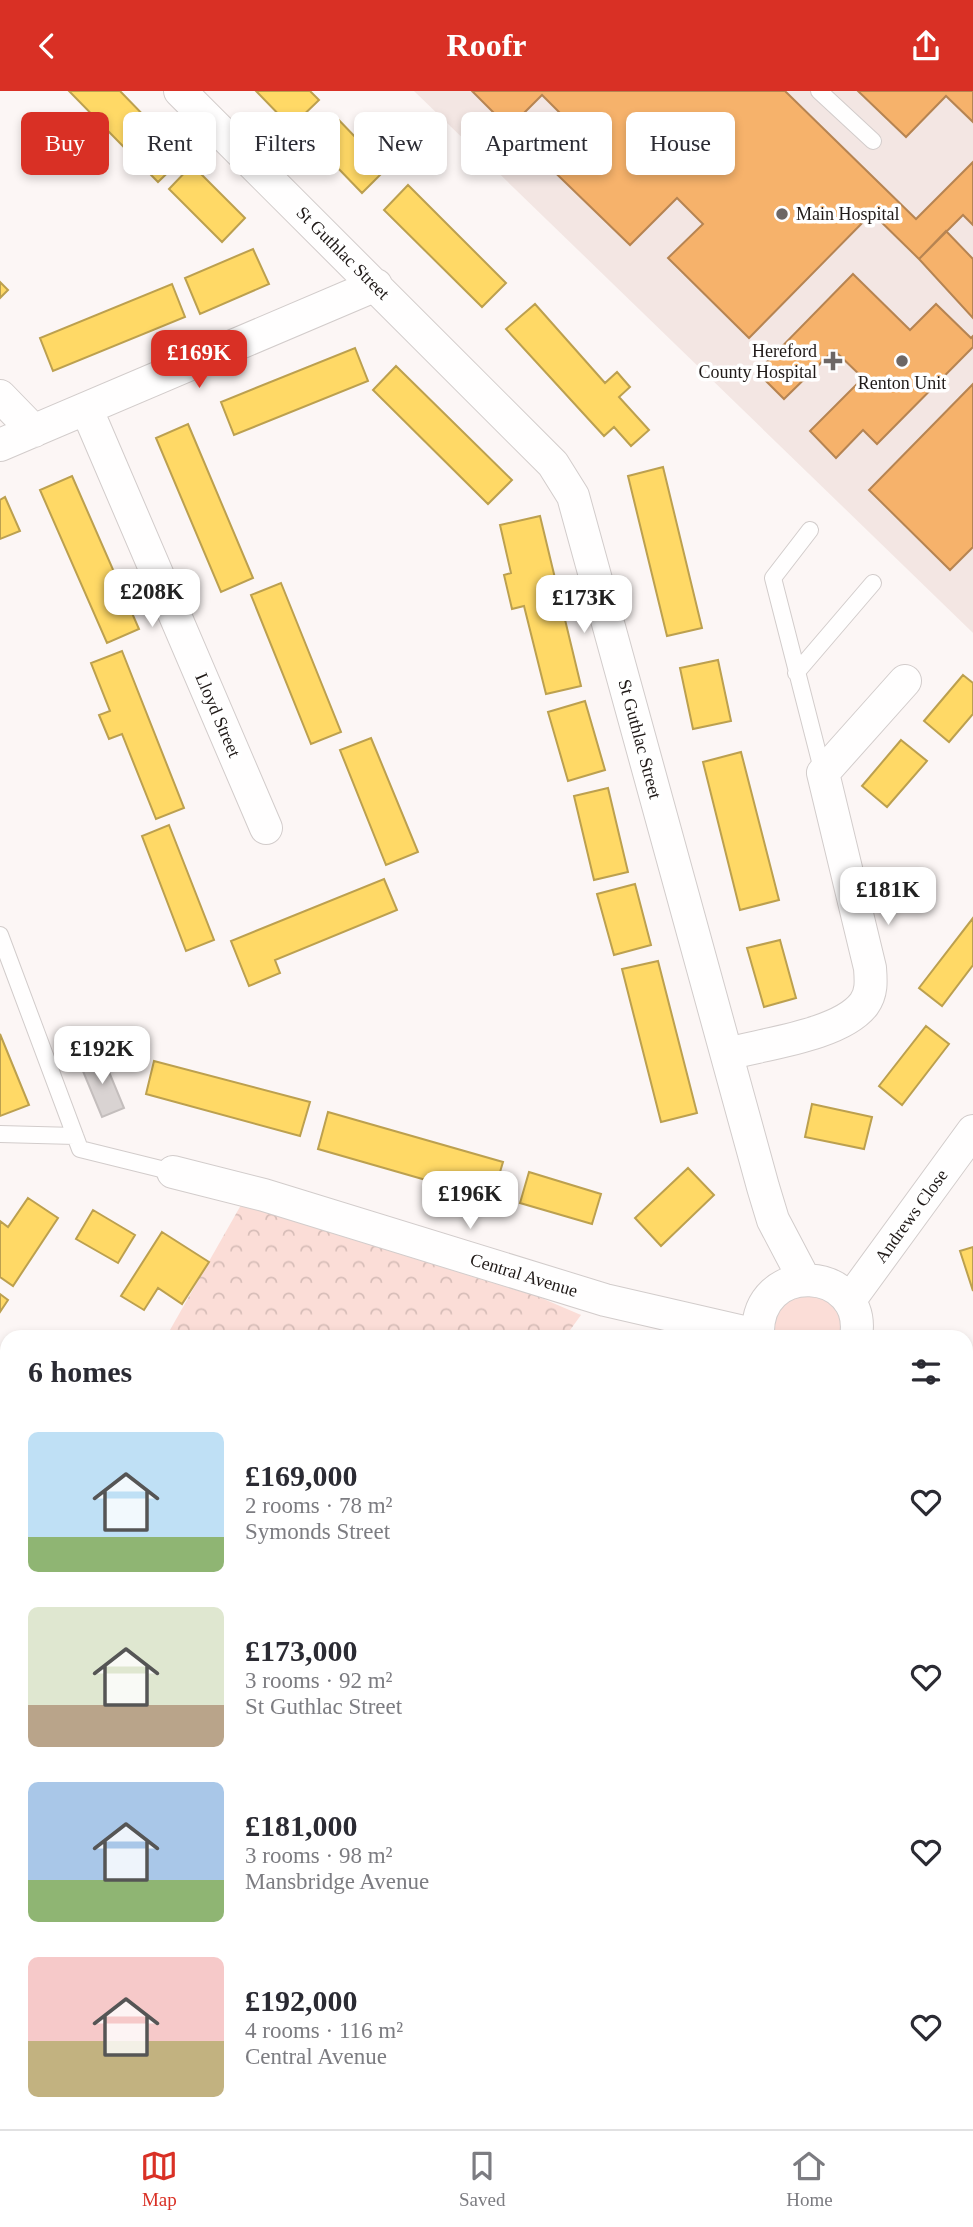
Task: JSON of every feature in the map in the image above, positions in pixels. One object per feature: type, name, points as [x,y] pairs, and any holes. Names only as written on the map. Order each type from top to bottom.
[{"type":"street","name":"St Guthlac Street","points":[[180,91],[553,464],[573,496],[773,1220],[804,1279]]},
{"type":"street","points":[[0,445],[376,285]]},
{"type":"street","points":[[0,396],[33,431]]},
{"type":"street","name":"Lloyd Street","points":[[87,409],[266,828]]},
{"type":"street","points":[[727,1054],[829,1028],[863,1005],[871,988],[870,968],[823,773],[905,681]]},
{"type":"street","name":"Andrews Close","points":[[849,1301],[973,1131]]},
{"type":"street","name":"Central Avenue","points":[[173,1173],[264,1195],[605,1300],[732,1330]]},
{"type":"street","points":[[757,1330],[764,1304],[788,1283],[804,1279],[829,1284],[849,1301],[856,1316],[856,1330]]},
{"type":"lane","points":[[820,91],[873,141]]},
{"type":"lane","points":[[810,530],[773,578],[823,773]]},
{"type":"lane","points":[[796,673],[873,583]]},
{"type":"lane","points":[[0,935],[80,1149],[173,1173]]},
{"type":"lane","points":[[0,1134],[75,1136]]},
{"type":"shaded area","name":"Hereford County Hospital","points":[[414,91],[973,91],[973,633],[501,175],[612,175],[612,112],[461,112],[461,137],[447,123],[447,112],[436,112]]},
{"type":"green space","points":[[241,1205],[539,1297],[581,1315],[570,1330],[170,1330]]},
{"type":"green space","points":[[817,1280],[851,1330],[758,1330],[758,1319]]},
{"type":"building: Homes","points":[[69,91],[120,91],[140,112],[123,112],[123,146],[109,132],[109,112],[90,112]]},
{"type":"building: Homes","points":[[256,91],[310,91],[319,100],[307,112],[276,112]]},
{"type":"building: Homes","points":[[340,121],[354,136],[354,175],[380,175],[362,193],[340,170]]},
{"type":"building: Homes","points":[[151,175],[165,175],[158,182]]},
{"type":"building: Homes","points":[[182,175],[202,175],[245,218],[222,242],[169,189]]},
{"type":"building: Homes","points":[[408,185],[506,283],[482,307],[384,210]]},
{"type":"building: Homes","points":[[253,249],[269,284],[200,314],[185,278]]},
{"type":"building: Homes","points":[[0,282],[8,290],[0,298]]},
{"type":"building: Homes","points":[[172,284],[185,317],[53,371],[40,338]]},
{"type":"building: Homes","points":[[535,304],[605,383],[617,372],[630,387],[619,397],[649,430],[631,446],[614,427],[604,436],[506,329]]},
{"type":"building: Homes","points":[[355,348],[368,381],[234,435],[221,402]]},
{"type":"building: Homes","points":[[396,366],[512,480],[488,504],[373,390]]},
{"type":"building: Homes","points":[[188,424],[253,578],[221,592],[156,438]]},
{"type":"building: Homes","points":[[663,467],[702,628],[667,636],[628,476]]},
{"type":"building: Homes","points":[[72,476],[139,629],[107,643],[40,490]]},
{"type":"building: Homes","points":[[5,497],[20,531],[0,539],[0,500]]},
{"type":"building: Homes","points":[[540,516],[581,686],[546,694],[524,606],[512,609],[504,575],[511,573],[500,525]]},
{"type":"building: Homes","points":[[281,583],[341,732],[311,744],[251,595]]},
{"type":"building: Homes","points":[[122,651],[184,808],[156,819],[122,734],[109,739],[99,715],[110,711],[91,663]]},
{"type":"building: Homes","points":[[718,660],[731,721],[693,729],[680,668]]},
{"type":"building: Homes","points":[[963,675],[973,683],[973,714],[949,742],[924,721]]},
{"type":"building: Homes","points":[[585,701],[605,770],[568,781],[548,712]]},
{"type":"building: Homes","points":[[371,738],[418,852],[386,865],[340,750]]},
{"type":"building: Homes","points":[[901,740],[927,761],[887,807],[862,786]]},
{"type":"building: Homes","points":[[741,752],[779,900],[740,910],[703,762]]},
{"type":"building: Homes","points":[[608,788],[628,872],[594,880],[574,796]]},
{"type":"building: Homes","points":[[169,825],[214,940],[186,951],[142,836]]},
{"type":"building: Homes","points":[[384,879],[397,910],[275,960],[280,973],[249,986],[231,941]]},
{"type":"building: Homes","points":[[635,884],[651,945],[614,955],[597,894]]},
{"type":"building: Homes","points":[[973,918],[973,965],[942,1006],[919,988]]},
{"type":"building: Homes","points":[[780,940],[796,998],[764,1007],[747,948]]},
{"type":"building: Homes","points":[[658,961],[697,1113],[661,1122],[622,969]]},
{"type":"building: Homes","points":[[926,1026],[949,1044],[902,1105],[879,1086]]},
{"type":"building: Homes","points":[[0,1034],[29,1105],[0,1116]]},
{"type":"building: Homes","points":[[154,1061],[310,1102],[300,1136],[146,1094]]},
{"type":"building: Homes","points":[[812,1104],[872,1117],[864,1149],[805,1137]]},
{"type":"building: Homes","points":[[328,1112],[503,1162],[492,1199],[318,1149]]},
{"type":"building: Homes","points":[[688,1168],[714,1195],[661,1246],[635,1218]]},
{"type":"building: Homes","points":[[529,1172],[601,1194],[592,1224],[520,1203]]},
{"type":"building: Homes","points":[[28,1198],[58,1218],[13,1286],[0,1277],[0,1221],[8,1227]]},
{"type":"building: Homes","points":[[93,1210],[135,1235],[118,1263],[76,1239]]},
{"type":"building: Homes","points":[[162,1232],[209,1262],[182,1304],[158,1288],[144,1310],[121,1296]]},
{"type":"building: Homes","points":[[973,1247],[973,1291],[960,1251]]},
{"type":"building: Homes","points":[[0,1294],[8,1300],[0,1312]]},
{"type":"building: Health","name":"Main Hospital","points":[[472,91],[785,91],[916,219],[973,162],[973,225],[963,215],[919,259],[872,213],[749,338],[668,258],[703,224],[677,198],[630,245],[558,175],[612,175],[612,112],[559,112],[542,95],[525,112],[493,112]]},
{"type":"building: Health","points":[[858,91],[973,91],[973,122],[946,96],[906,137]]},
{"type":"building: Health","points":[[946,231],[973,259],[973,318],[919,259]]},
{"type":"building: Health","name":"Renton Unit","points":[[853,274],[910,330],[936,304],[971,338],[973,336],[973,347],[877,444],[863,430],[836,458],[810,431],[863,378],[834,350],[784,399],[757,372]]},
{"type":"building: Health","name":"Renton Unit","points":[[973,384],[973,547],[950,570],[869,490]]},
{"type":"building: Other","points":[[102,1055],[124,1108],[102,1117],[80,1064]]},
{"type":"place","name":"Main Hospital","points":[[782,214]]},
{"type":"place","name":"Hereford County Hospital","points":[[833,361]]},
{"type":"place","name":"Renton Unit","points":[[902,361]]}]
